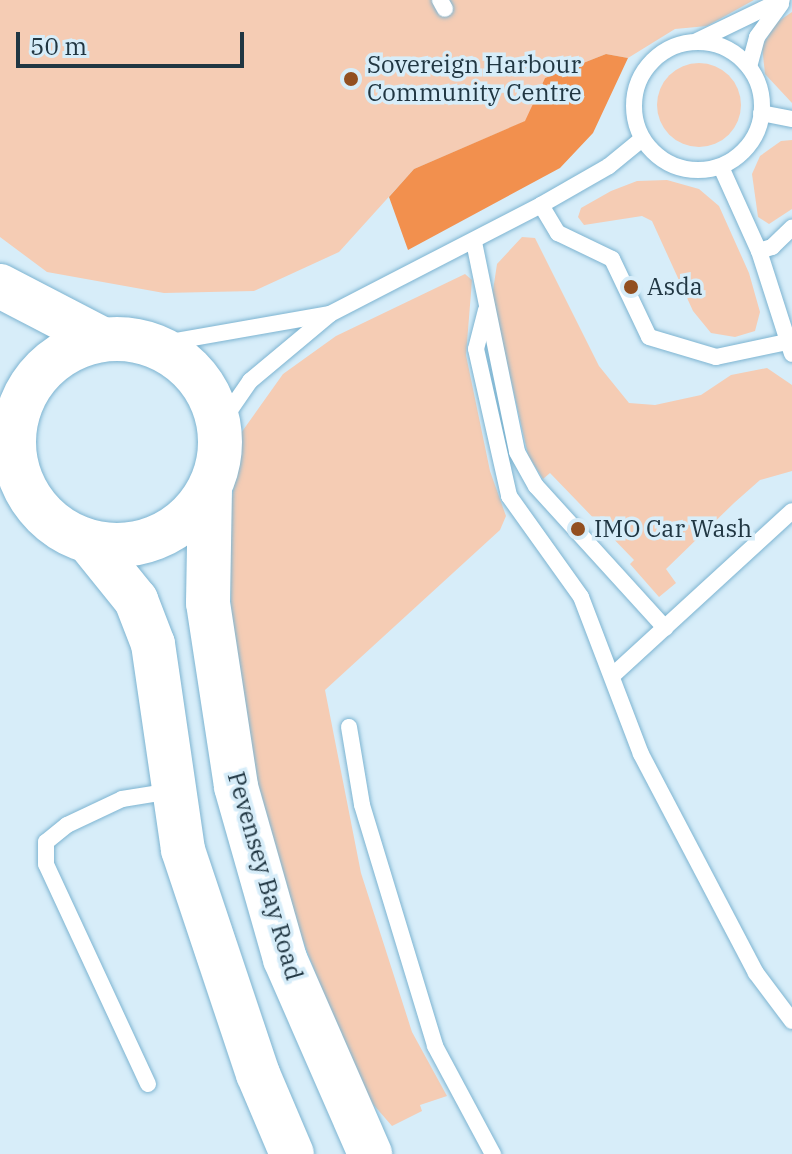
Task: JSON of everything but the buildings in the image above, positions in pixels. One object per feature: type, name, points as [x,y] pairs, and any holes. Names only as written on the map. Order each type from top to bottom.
[{"type":"main road","points":[[0,286],[102,339],[153,345],[197,376],[219,426],[220,451],[210,488],[183,522],[154,539],[122,546],[89,542],[61,530],[38,510],[22,484],[14,435],[0,386]]},
{"type":"main road","points":[[14,435],[25,394],[42,370],[65,352],[102,339]]},
{"type":"main road","name":"Pevensey Bay Road","points":[[210,488],[208,603],[236,787],[285,959],[370,1154]]},
{"type":"main road","points":[[89,542],[136,600],[153,644],[172,791],[210,938],[292,1154]]},
{"type":"lane","points":[[697,41],[735,53],[749,67],[761,97],[761,113],[751,141],[721,167],[682,168],[666,162],[642,139],[633,102],[637,83],[660,53],[697,41],[783,0]]},
{"type":"lane","points":[[749,67],[757,37],[783,0]]},
{"type":"lane","points":[[761,113],[792,119]]},
{"type":"lane","points":[[219,426],[250,381],[330,314],[541,205],[609,166],[642,139]]},
{"type":"lane","points":[[541,205],[558,233],[612,259],[649,337],[716,357],[789,348],[759,251],[721,167]]},
{"type":"lane","points":[[759,251],[772,247],[792,228]]},
{"type":"lane","points":[[474,242],[517,452],[536,486],[665,628]]},
{"type":"lane","points":[[486,310],[476,349],[509,496],[540,545],[581,597],[641,754],[756,973],[792,1021]]},
{"type":"lane","points":[[153,345],[330,314]]},
{"type":"lane","points":[[612,676],[792,511]]},
{"type":"lane","points":[[349,727],[362,805],[435,1046],[493,1154]]},
{"type":"lane","points":[[148,1084],[46,864],[46,842],[67,825],[122,799],[172,791]]},
{"type":"shaded area","points":[[0,0],[754,0],[707,26],[675,29],[628,58],[606,54],[545,78],[526,121],[414,169],[339,252],[254,291],[164,293],[47,272],[0,237]]},
{"type":"shaded area","points":[[792,12],[792,103],[765,74],[762,46],[776,23]]},
{"type":"shaded area","points":[[606,54],[628,58],[593,133],[560,168],[408,250],[389,197],[414,169],[525,121],[545,78]]},
{"type":"shaded area","points":[[699,63],[715,66],[729,75],[738,89],[741,105],[738,121],[729,135],[715,144],[699,147],[683,144],[669,135],[660,121],[657,105],[660,89],[669,75],[683,66]]},
{"type":"shaded area","points":[[792,140],[792,209],[769,224],[758,217],[752,174],[760,156],[781,141]]},
{"type":"shaded area","points":[[667,180],[699,189],[719,206],[749,273],[760,312],[755,331],[735,337],[711,333],[693,311],[652,221],[642,216],[584,225],[578,217],[581,208],[611,191],[637,181]]},
{"type":"shaded area","points":[[522,237],[535,238],[599,366],[629,403],[655,405],[701,395],[731,375],[767,368],[792,385],[792,471],[760,480],[734,503],[666,569],[676,583],[659,597],[630,564],[634,560],[550,473],[543,479],[528,455],[492,297],[497,264]]},
{"type":"shaded area","points":[[465,274],[472,280],[466,355],[490,471],[506,516],[500,530],[325,690],[361,873],[412,1032],[447,1096],[420,1105],[422,1111],[392,1126],[359,1088],[272,859],[233,657],[228,528],[241,433],[283,374],[336,336]]},
{"type":"place","name":"Sovereign Harbour Community Centre","points":[[351,79]]},
{"type":"place","name":"Asda","points":[[631,287]]},
{"type":"place","name":"IMO Car Wash","points":[[578,529]]}]
